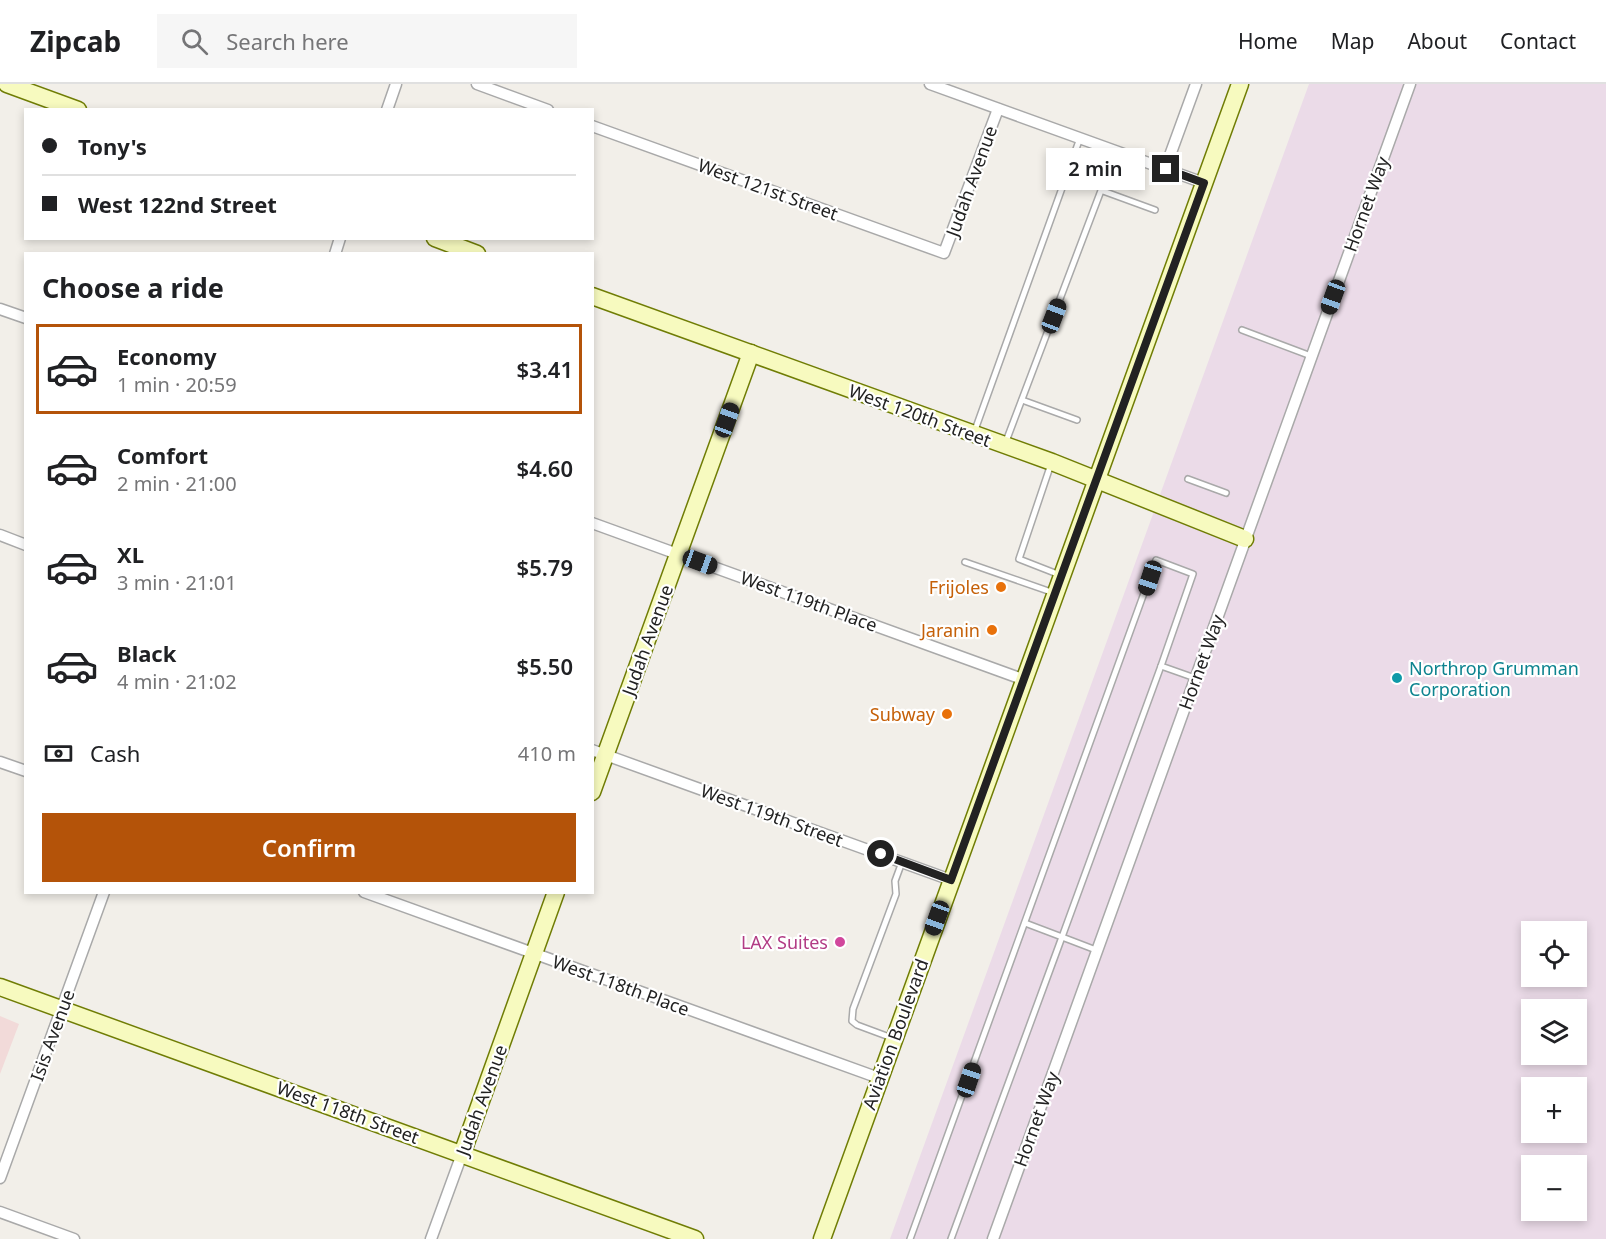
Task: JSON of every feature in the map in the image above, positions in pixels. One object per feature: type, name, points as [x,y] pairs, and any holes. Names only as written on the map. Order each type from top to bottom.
[{"type":"main road","points":[[7,84],[73,108]]},
{"type":"main road","name":"Aviation Boulevard","points":[[822,1239],[1240,84]]},
{"type":"main road","points":[[440,240],[472,252]]},
{"type":"main road","name":"West 120th Street","points":[[594,297],[1052,462],[1245,539]]},
{"type":"main road","name":"Judah Avenue","points":[[594,781],[599,753],[678,554],[751,353]]},
{"type":"main road","name":"Judah Avenue","points":[[462,1154],[555,894]]},
{"type":"main road","name":"West 118th Street","points":[[0,987],[695,1239]]},
{"type":"street","points":[[388,108],[396,84]]},
{"type":"street","points":[[477,84],[543,108]]},
{"type":"street","points":[[930,84],[1204,183]]},
{"type":"street","points":[[1166,169],[1196,84]]},
{"type":"street","name":"Hornet Way","points":[[993,1239],[1410,84]]},
{"type":"street","name":"Judah Avenue","points":[[944,253],[998,109]]},
{"type":"street","name":"West 121st Street","points":[[594,127],[944,253]]},
{"type":"street","points":[[0,309],[24,317]]},
{"type":"street","name":"West 119th Place","points":[[594,524],[1024,680]]},
{"type":"street","points":[[0,535],[24,543]]},
{"type":"street","name":"West 119th Street","points":[[599,753],[951,880]]},
{"type":"street","points":[[0,762],[24,770]]},
{"type":"street","name":"Isis Avenue","points":[[0,1178],[103,894]]},
{"type":"street","name":"West 118th Place","points":[[369,894],[879,1078]]},
{"type":"street","name":"Judah Avenue","points":[[431,1239],[462,1154]]},
{"type":"street","points":[[0,1212],[74,1239]]},
{"type":"lane","points":[[973,434],[1080,138]]},
{"type":"lane","points":[[1004,446],[1103,191],[1116,151]]},
{"type":"lane","points":[[1103,191],[1155,210]]},
{"type":"lane","points":[[1242,330],[1311,356]]},
{"type":"lane","points":[[1022,400],[1077,420]]},
{"type":"lane","points":[[1052,462],[1019,559],[1062,575]]},
{"type":"lane","points":[[1188,479],[1226,493]]},
{"type":"lane","points":[[910,1239],[1156,560],[1193,574],[951,1239]]},
{"type":"lane","points":[[965,562],[1055,593]]},
{"type":"lane","points":[[1161,666],[1195,678]]},
{"type":"lane","points":[[893,1038],[852,1021],[853,1009],[896,894],[895,881],[902,862]]},
{"type":"lane","points":[[1025,923],[1096,950]]},
{"type":"shaded area","name":"Northrop Grumman Corporation","points":[[1309,84],[1606,84],[1606,1239],[890,1239]]},
{"type":"shaded area","points":[[0,1016],[19,1024],[0,1074]]},
{"type":"place","name":"Frijoles","points":[[1001,587]]},
{"type":"place","name":"Jaranin","points":[[992,630]]},
{"type":"place","name":"Northrop Grumman Corporation","points":[[1397,678]]},
{"type":"place","name":"Subway","points":[[947,714]]},
{"type":"place","name":"LAX Suites","points":[[840,942]]},
{"type":"route","points":[[881,854],[951,880],[1204,183],[1166,169]]}]
